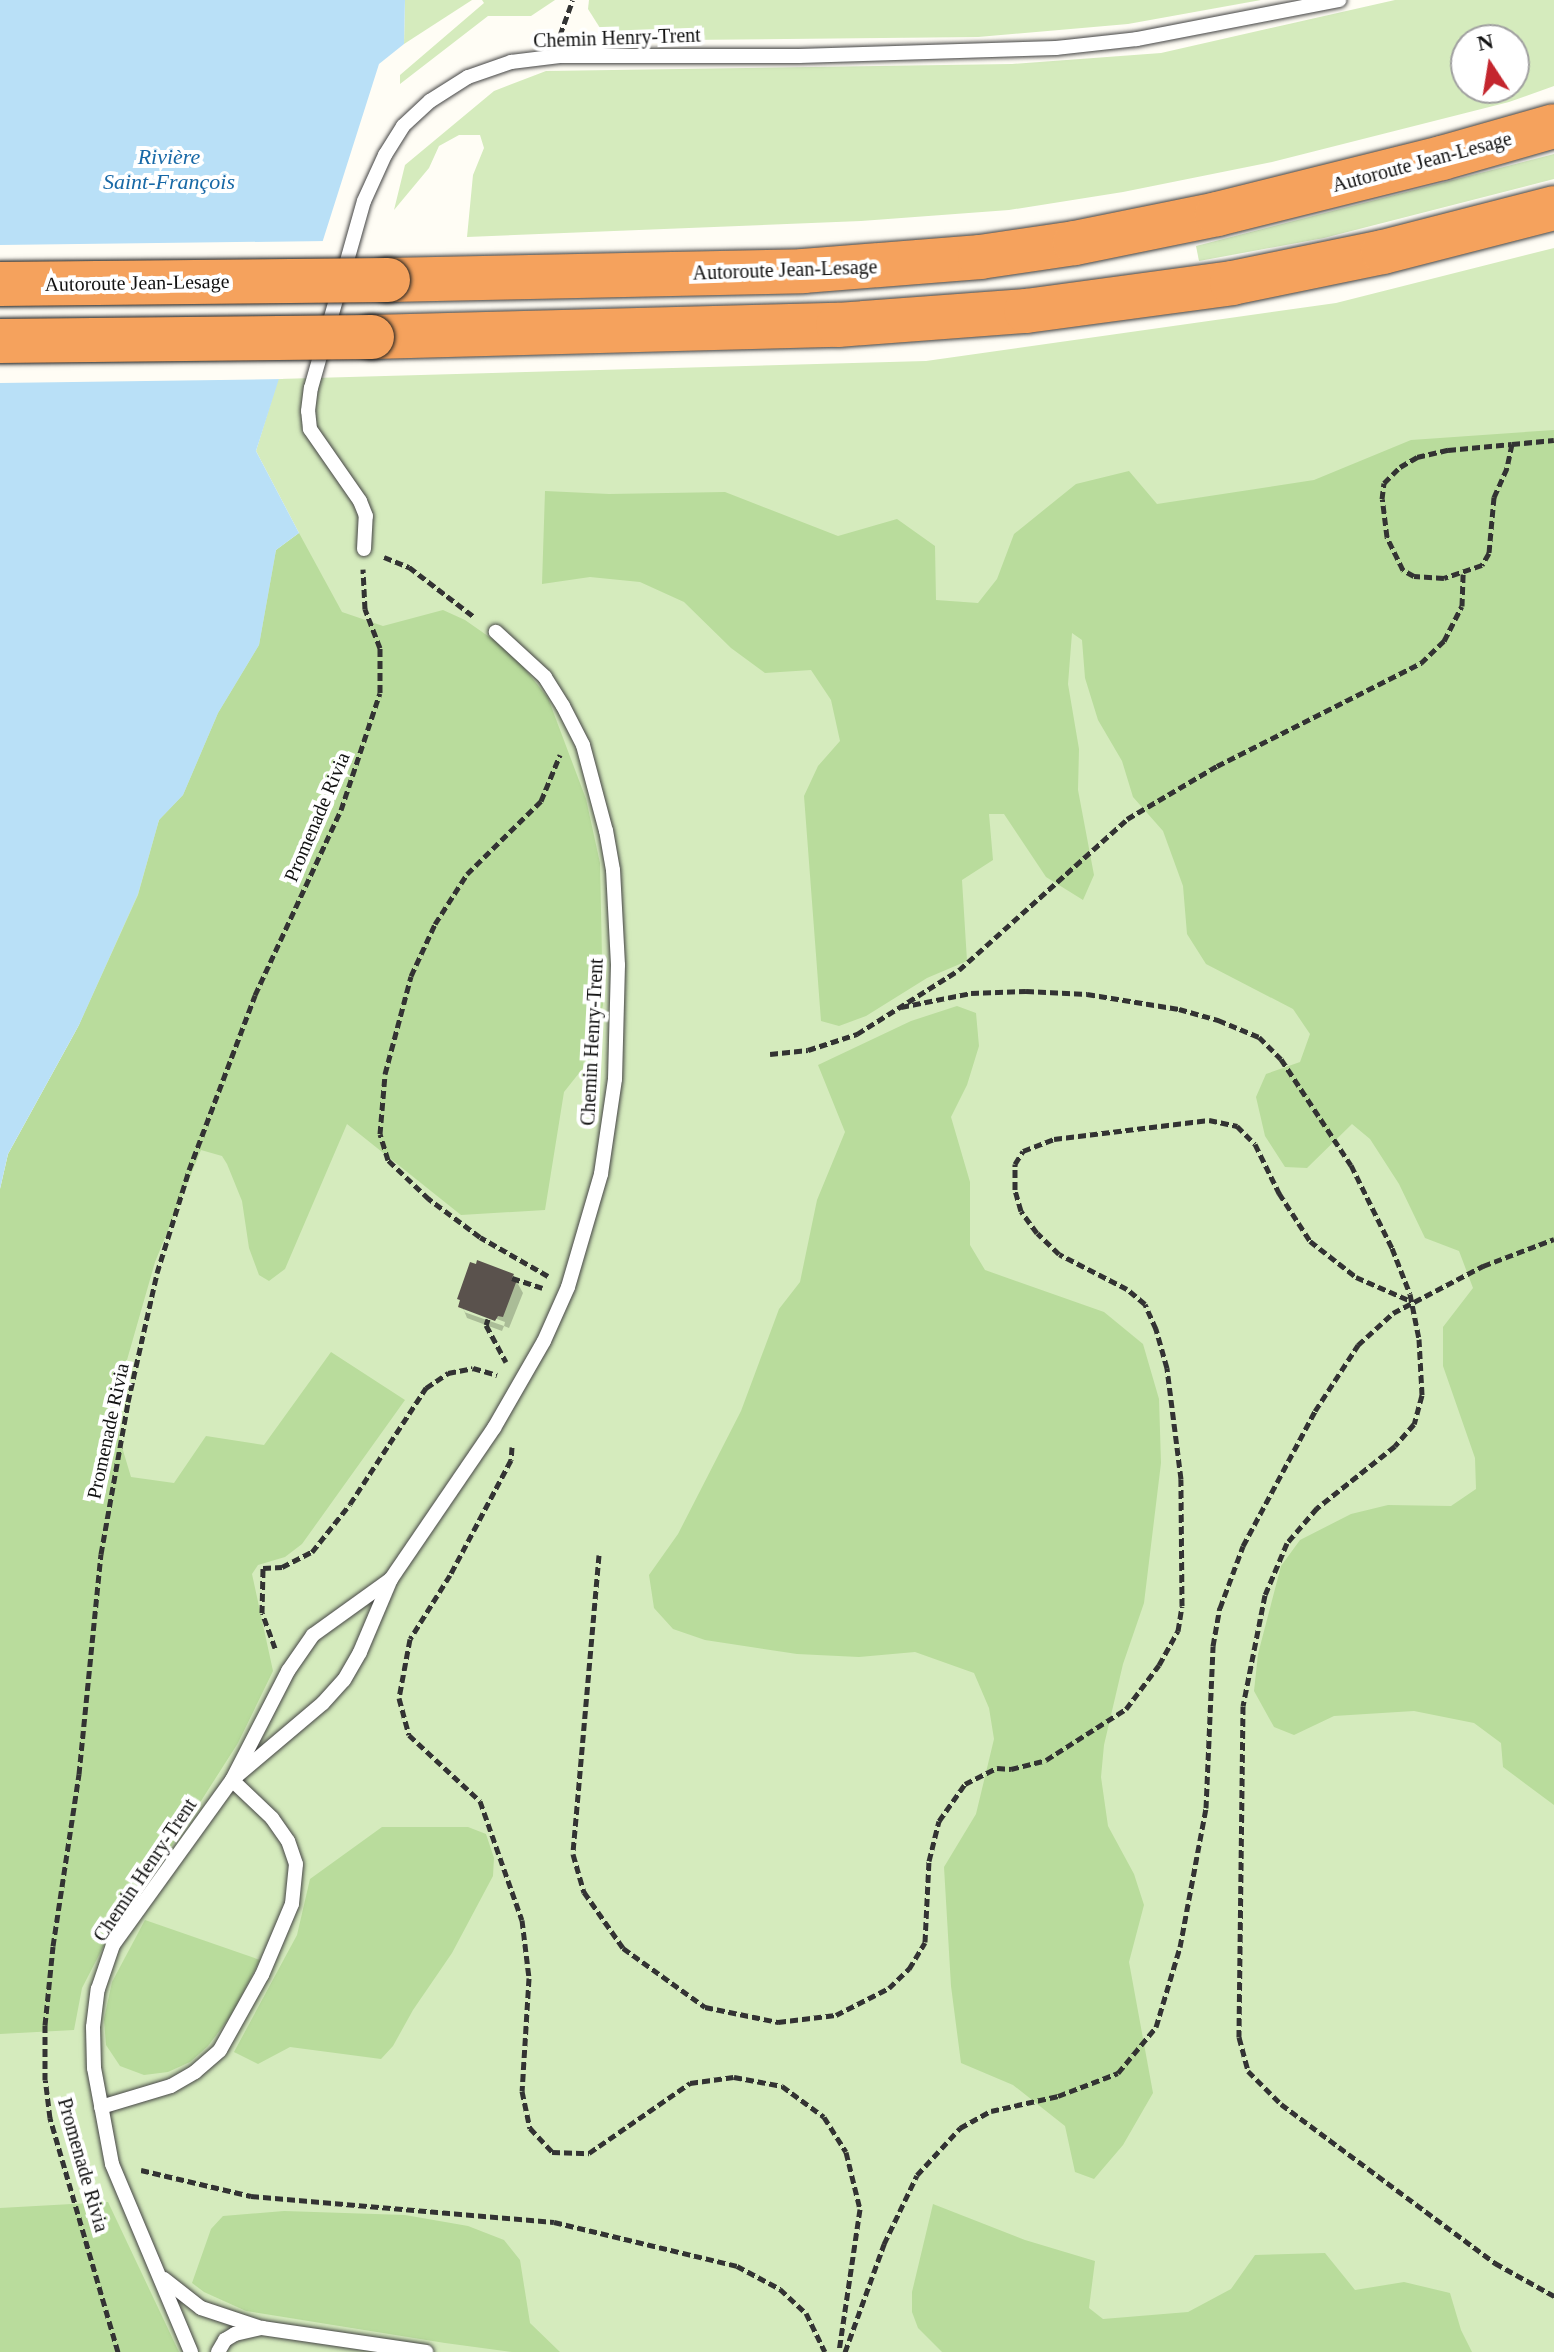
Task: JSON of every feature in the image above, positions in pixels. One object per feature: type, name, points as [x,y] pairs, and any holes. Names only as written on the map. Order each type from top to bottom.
[{"type":"highway","name":"Autoroute Jean-Lesage","points":[[0,284],[803,271],[980,257],[1075,243],[1217,214],[1442,158],[1554,126]]},
{"type":"highway","points":[[0,341],[372,337],[838,325],[1041,309],[1168,294],[1269,276],[1397,249],[1554,208]]},
{"type":"lane","name":"Chemin Henry-Trent","points":[[364,549],[366,516],[360,501],[315,441],[308,411],[364,201],[385,155],[403,126],[430,101],[468,77],[511,62],[560,56],[799,56],[1056,48],[1137,39],[1339,0]]},
{"type":"lane","name":"Chemin Henry-Trent","points":[[232,1780],[323,1703],[344,1680],[366,1640],[391,1579],[519,1388],[568,1287],[587,1231],[615,1079],[618,965],[613,870],[597,790],[573,725],[545,677],[496,632]]},
{"type":"lane","name":"Chemin Henry-Trent","points":[[191,2352],[162,2276],[112,2164],[94,2068],[93,2027],[98,1989],[113,1945],[232,1780],[288,1671],[313,1635],[391,1579]]},
{"type":"lane","points":[[101,2107],[171,2086],[195,2072],[220,2050],[262,1975],[292,1904],[296,1864],[288,1841],[272,1818],[232,1780]]},
{"type":"lane","points":[[162,2276],[201,2308],[262,2328],[426,2352]]},
{"type":"lane","points":[[218,2352],[225,2340],[235,2334],[262,2328]]},
{"type":"path","points":[[560,56],[562,24],[573,0]]},
{"type":"path","points":[[1512,444],[1507,468],[1494,497],[1489,553],[1482,565],[1444,578],[1414,576],[1403,570],[1387,537],[1384,483],[1400,467],[1417,457],[1512,444],[1554,440]]},
{"type":"path","points":[[364,549],[409,567],[473,616]]},
{"type":"path","name":"Promenade Rivia","points":[[118,2352],[100,2280],[50,2118],[45,2080],[45,2025],[53,1946],[79,1774],[101,1554],[128,1402],[157,1273],[189,1170],[255,995],[341,810],[380,693],[380,648],[365,609],[362,585],[364,549]]},
{"type":"path","points":[[770,1054],[835,1043],[901,1007],[959,970],[1127,819],[1217,766],[1421,663],[1444,641],[1462,606],[1463,574]]},
{"type":"path","points":[[568,1287],[480,1237],[429,1199],[388,1160],[380,1134],[385,1074],[411,976],[435,924],[467,874],[541,801],[573,725]]},
{"type":"path","points":[[901,1007],[971,993],[1087,994],[1179,1009],[1259,1037],[1281,1059],[1351,1165],[1392,1248],[1411,1301],[1419,1339],[1422,1395],[1414,1424],[1395,1446],[1317,1508],[1287,1543],[1265,1595],[1243,1706],[1239,2037],[1248,2071],[1281,2104],[1495,2263],[1554,2296]]},
{"type":"path","points":[[599,1555],[573,1854],[584,1892],[623,1948],[705,2007],[778,2022],[836,2015],[889,1988],[909,1969],[925,1942],[929,1861],[939,1821],[965,1784],[997,1768],[1011,1769],[1046,1760],[1126,1709],[1159,1665],[1178,1631],[1182,1606],[1181,1479],[1167,1368],[1156,1329],[1145,1304],[1127,1289],[1059,1254],[1037,1233],[1021,1211],[1015,1190],[1015,1164],[1023,1151],[1054,1139],[1209,1120],[1237,1126],[1255,1144],[1279,1193],[1310,1241],[1356,1277],[1411,1301]]},
{"type":"path","points":[[842,2352],[884,2244],[917,2175],[960,2128],[991,2111],[1058,2096],[1118,2073],[1156,2027],[1180,1947],[1206,1808],[1213,1646],[1220,1608],[1243,1546],[1315,1411],[1358,1345],[1411,1301],[1483,1266],[1554,1239]]},
{"type":"path","points":[[488,1319],[486,1325],[519,1388]]},
{"type":"path","points":[[288,1671],[271,1641],[262,1613],[263,1568],[282,1567],[312,1552],[350,1504],[426,1388],[448,1373],[473,1368],[490,1371],[519,1388]]},
{"type":"path","points":[[509,1403],[513,1425],[511,1460],[450,1575],[410,1639],[399,1698],[409,1735],[480,1801],[522,1920],[529,1978],[522,2091],[530,2128],[552,2152],[589,2153],[690,2083],[734,2077],[782,2086],[824,2117],[846,2152],[860,2209],[842,2352]]},
{"type":"path","points":[[112,2164],[201,2182],[251,2196],[554,2222],[737,2266],[780,2289],[806,2313],[825,2352]]},
{"type":"green space","points":[[405,0],[472,0],[404,44]]},
{"type":"green space","points":[[482,0],[555,0],[531,16],[488,16],[400,84],[400,75],[484,3]]},
{"type":"green space","points":[[589,0],[1261,0],[1128,24],[978,37],[684,40],[630,38],[600,28],[588,9]]},
{"type":"green space","points":[[1395,0],[1554,0],[1554,86],[1530,95],[1530,24],[1450,24],[1450,104],[1501,104],[1272,162],[1123,192],[1009,210],[861,221],[467,237],[473,175],[484,148],[480,135],[459,135],[439,146],[429,168],[394,210],[405,165],[494,91],[546,71],[1012,64],[1161,53]]},
{"type":"green space","points":[[1554,154],[1554,179],[1324,238],[1199,261],[1196,246]]},
{"type":"green space","points":[[1554,248],[1554,2352],[0,2352],[0,1189],[79,1025],[159,820],[276,550],[299,533],[256,451],[278,379],[926,361],[1336,303]]},
{"type":"green space","points":[[1554,430],[1554,1805],[1503,1767],[1501,1743],[1474,1723],[1414,1711],[1334,1716],[1294,1735],[1274,1727],[1254,1691],[1258,1654],[1281,1566],[1300,1540],[1351,1514],[1388,1505],[1451,1506],[1476,1489],[1475,1458],[1443,1366],[1443,1327],[1473,1288],[1459,1251],[1425,1238],[1399,1184],[1370,1139],[1352,1124],[1307,1168],[1285,1167],[1265,1136],[1256,1097],[1266,1074],[1300,1062],[1310,1034],[1293,1009],[1206,964],[1187,934],[1183,886],[1163,831],[1133,797],[1122,761],[1098,720],[1085,678],[1082,640],[1072,633],[1068,684],[1079,749],[1078,790],[1094,875],[1083,900],[1046,877],[1004,814],[989,814],[993,860],[962,880],[967,961],[927,978],[866,1016],[839,1026],[821,1021],[804,796],[818,766],[840,741],[831,700],[811,670],[765,673],[731,648],[684,602],[640,582],[590,577],[542,584],[545,491],[609,494],[725,492],[838,536],[897,519],[935,546],[936,600],[978,603],[997,579],[1014,534],[1076,484],[1129,471],[1157,504],[1314,480],[1411,440]]},
{"type":"green space","points":[[299,533],[342,612],[383,626],[443,610],[465,620],[512,653],[548,698],[586,799],[600,863],[603,1005],[591,1058],[564,1092],[545,1210],[461,1215],[347,1124],[285,1269],[269,1281],[259,1275],[249,1248],[242,1201],[227,1164],[222,1156],[201,1150],[155,1262],[121,1381],[119,1437],[131,1477],[174,1483],[206,1436],[264,1445],[331,1352],[405,1400],[302,1544],[285,1557],[258,1565],[252,1574],[273,1671],[238,1743],[178,1837],[113,1928],[82,1988],[74,2030],[0,2034],[0,1189],[8,1154],[79,1025],[138,895],[159,820],[183,795],[218,713],[259,645],[276,550]]},
{"type":"green space","points":[[957,1006],[976,1013],[979,1046],[967,1085],[951,1117],[970,1182],[970,1245],[985,1270],[1104,1312],[1143,1344],[1159,1399],[1161,1463],[1144,1603],[1123,1664],[1104,1745],[1101,1777],[1108,1826],[1134,1874],[1144,1905],[1129,1962],[1153,2093],[1123,2145],[1094,2179],[1075,2172],[1065,2126],[1013,2085],[961,2063],[951,1986],[944,1867],[976,1814],[994,1739],[989,1708],[974,1673],[915,1652],[859,1657],[797,1654],[705,1640],[673,1629],[654,1608],[649,1575],[678,1534],[741,1411],[779,1309],[800,1282],[817,1200],[845,1132],[818,1065],[911,1021]]},
{"type":"green space","points":[[382,1827],[468,1827],[486,1834],[494,1858],[493,1876],[452,1953],[393,2046],[381,2059],[290,2047],[258,2064],[234,2052],[297,1935],[310,1879]]},
{"type":"green space","points":[[145,1920],[260,1960],[232,2014],[208,2046],[190,2062],[168,2072],[144,2075],[120,2066],[106,2045],[104,2019],[112,1982]]},
{"type":"green space","points":[[108,2202],[179,2352],[0,2352],[0,2208]]},
{"type":"green space","points":[[933,2204],[1025,2240],[1095,2261],[1089,2308],[1103,2319],[1188,2312],[1231,2289],[1255,2255],[1325,2253],[1355,2290],[1404,2282],[1450,2293],[1461,2330],[1472,2352],[942,2352],[918,2328],[912,2312],[912,2292]]},
{"type":"green space","points":[[284,2211],[405,2215],[468,2226],[504,2240],[520,2260],[530,2323],[560,2352],[512,2352],[246,2311],[204,2292],[192,2283],[211,2229],[223,2216]]},
{"type":"water","name":"Rivière Saint-François","points":[[0,0],[405,0],[404,44],[379,64],[256,451],[299,533],[276,550],[259,645],[218,713],[183,795],[159,820],[138,894],[79,1025],[8,1154],[0,1189]]},
{"type":"pier","points":[[327,241],[283,379],[0,383],[0,245]]},
{"type":"building","points":[[477,1260],[514,1274],[512,1278],[517,1280],[503,1317],[498,1316],[495,1321],[458,1307],[460,1300],[457,1299],[470,1262],[476,1264]]}]
